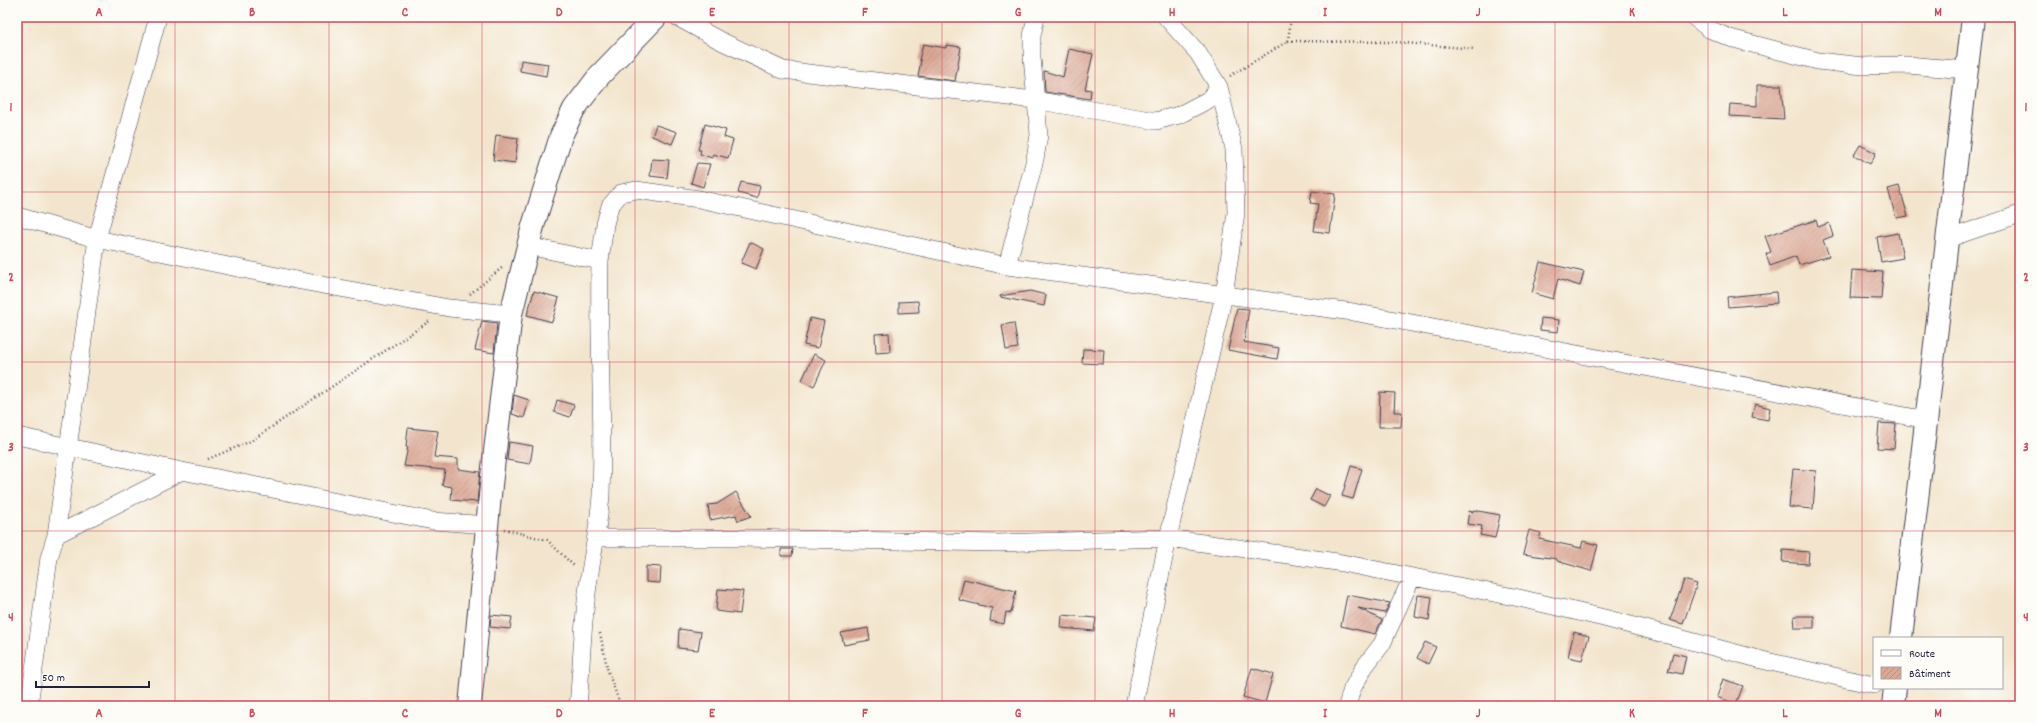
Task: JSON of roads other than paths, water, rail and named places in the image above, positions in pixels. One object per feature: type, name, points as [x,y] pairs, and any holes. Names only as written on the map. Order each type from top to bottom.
[{"type":"main road","points":[[467,705],[511,314],[528,246],[561,136],[574,109],[600,75],[656,17]]},
{"type":"main road","points":[[1901,637],[1973,17]]},
{"type":"street","points":[[29,706],[49,558],[56,535],[67,446],[97,239],[158,17]]},
{"type":"street","points":[[677,17],[739,50],[783,70],[1034,100],[1156,121],[1179,115],[1208,100],[1219,87]]},
{"type":"street","points":[[1006,266],[1035,159],[1039,135],[1034,100],[1032,36],[1036,17]]},
{"type":"street","points":[[1134,706],[1168,538],[1224,295],[1236,213],[1235,156],[1219,87],[1198,52],[1166,17]]},
{"type":"street","points":[[1694,17],[1709,29],[1730,38],[1818,61],[1863,66],[1907,65],[1967,70]]},
{"type":"street","points":[[578,706],[588,580],[597,538],[600,497],[603,426],[599,299],[600,261],[605,224],[610,206],[621,193],[636,190],[706,201],[1006,266],[1353,312],[1927,420]]},
{"type":"street","points":[[1947,240],[2020,214]]},
{"type":"street","points":[[17,216],[97,239],[301,281],[449,308],[511,314]]},
{"type":"street","points":[[528,246],[600,261]]},
{"type":"street","points":[[17,436],[182,471],[433,521],[488,525]]},
{"type":"street","points":[[56,535],[182,471]]},
{"type":"street","points":[[597,538],[742,538],[998,543],[1168,538],[1337,562],[1519,598],[1604,618],[1766,662],[1873,685]]},
{"type":"street","points":[[1347,706],[1352,689],[1365,666],[1382,644],[1412,577]]}]
